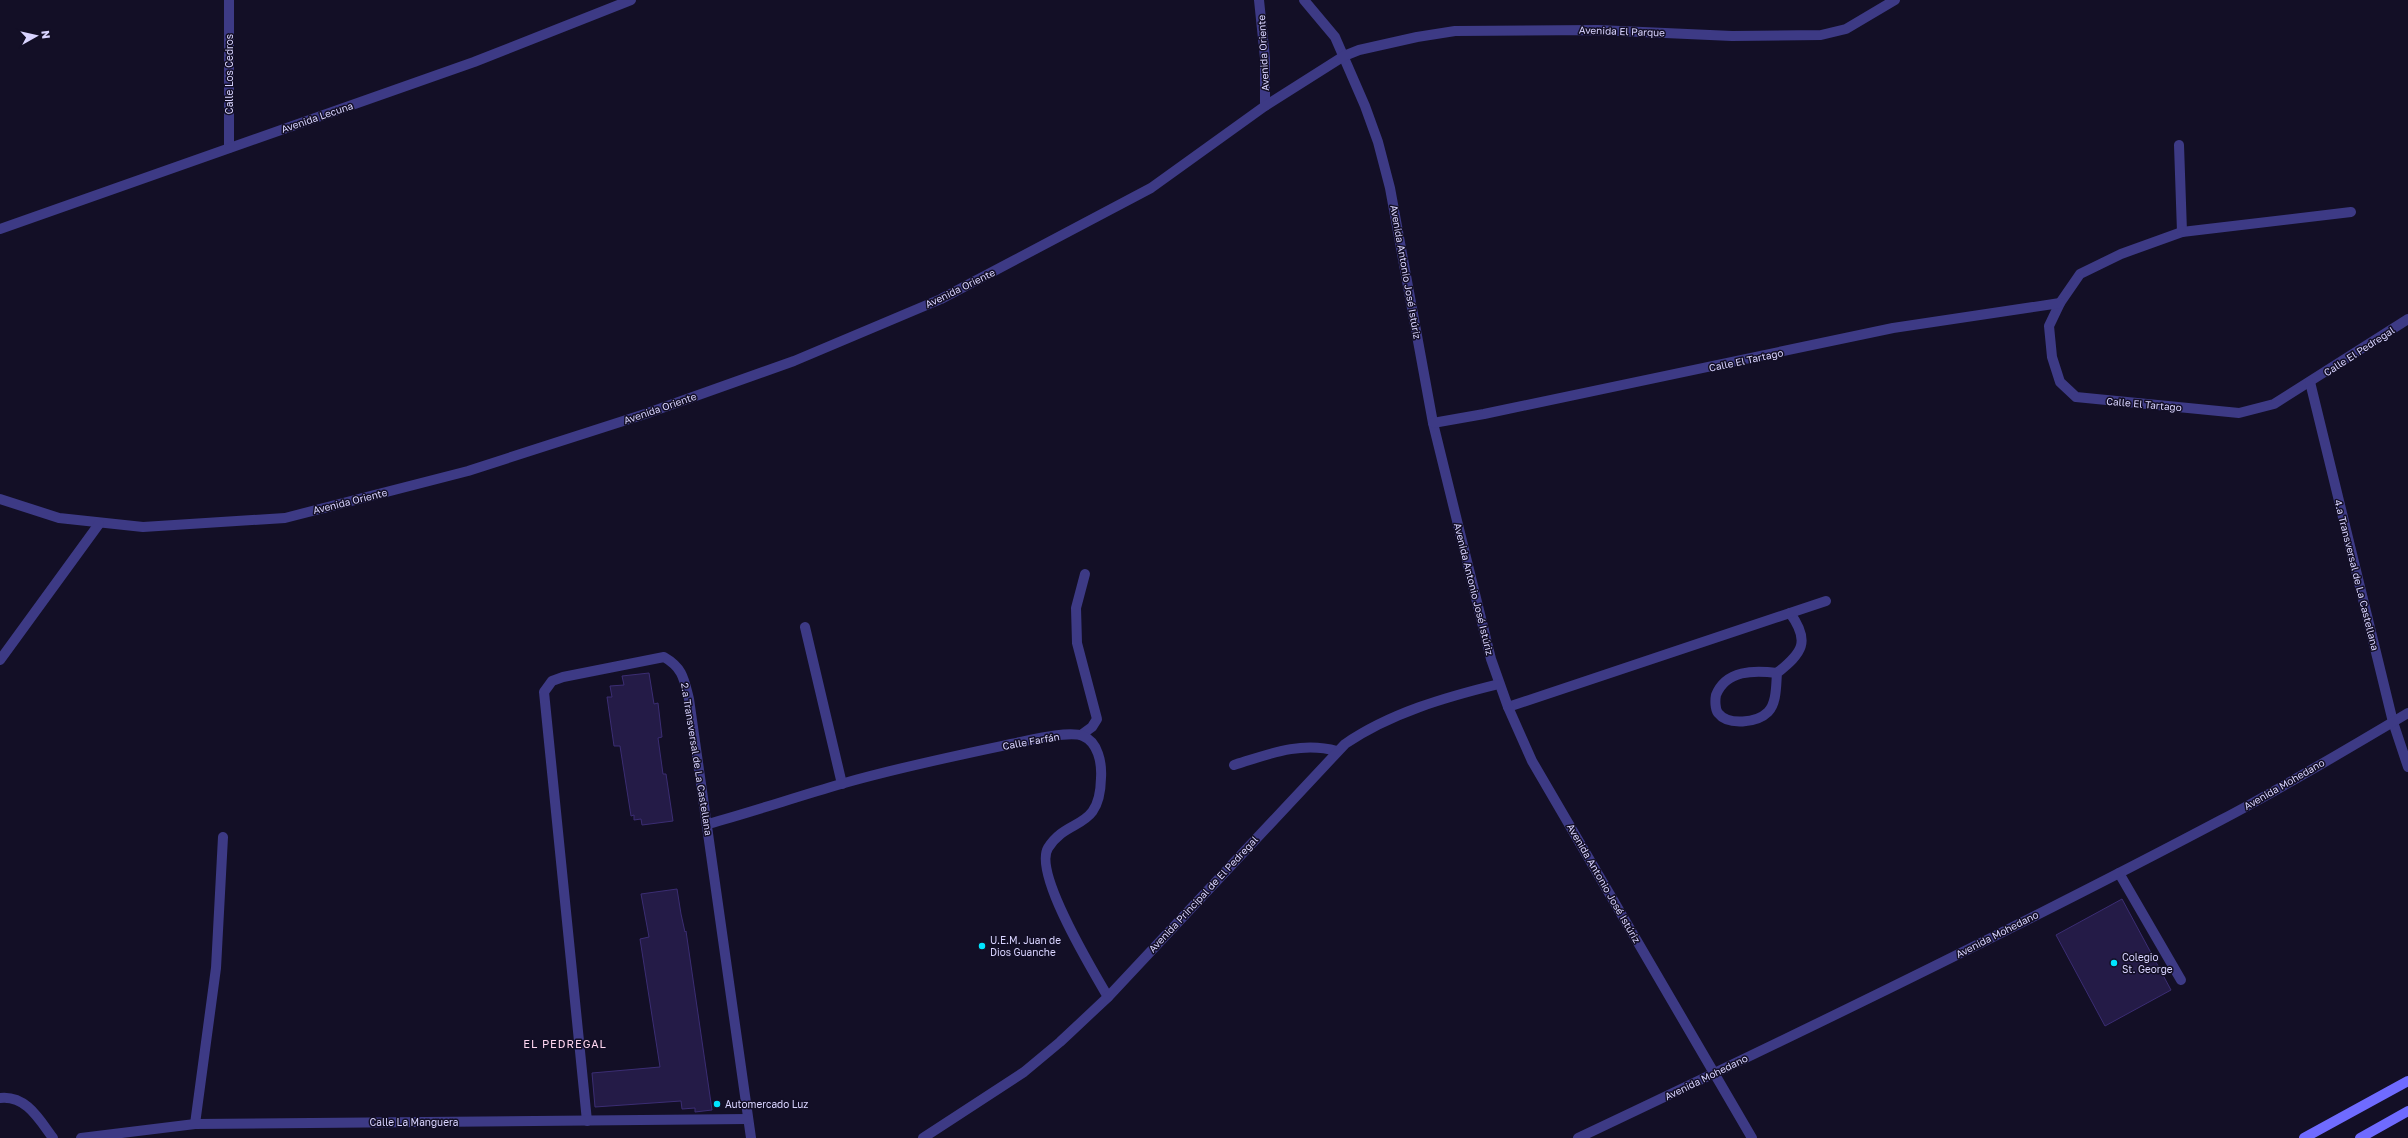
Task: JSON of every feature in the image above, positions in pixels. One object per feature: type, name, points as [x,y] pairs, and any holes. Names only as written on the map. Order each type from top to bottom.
[{"type":"street","name":"Calle Los Cedros","points":[[229,0],[229,148]]},
{"type":"street","name":"Avenida Lecuna","points":[[0,229],[474,62],[631,0]]},
{"type":"street","name":"Avenida Oriente","points":[[1259,0],[1265,58],[1265,106]]},
{"type":"street","name":"Avenida Antonio José Istúriz","points":[[1304,0],[1328,27],[1344,56],[1378,142],[1390,188],[1434,423],[1491,659],[1508,707],[1532,761],[1752,1138]]},
{"type":"street","name":"Avenida El Parque","points":[[1344,56],[1359,50],[1416,37],[1455,31],[1598,30],[1732,36],[1821,35],[1846,29],[1895,0]]},
{"type":"street","name":"Avenida Oriente","points":[[0,499],[59,518],[100,524],[143,527],[285,518],[468,471],[645,414],[787,364],[941,299],[1151,188],[1265,106],[1344,56]]},
{"type":"street","points":[[2178,145],[2182,232]]},
{"type":"street","name":"Calle El Tartago","points":[[2310,382],[2274,404],[2239,413],[2076,397],[2060,382],[2052,357],[2049,326],[2060,303],[2080,274],[2121,254],[2182,232],[2351,212]]},
{"type":"street","name":"Calle El Tartago","points":[[1434,423],[1484,414],[1893,328],[2060,303]]},
{"type":"street","name":"Calle El Pedregal","points":[[2310,382],[2408,319]]},
{"type":"street","name":"4.ª Transversal de La Castellana","points":[[2310,382],[2393,722],[2408,767]]},
{"type":"street","points":[[0,660],[100,524]]},
{"type":"street","points":[[1085,574],[1076,608],[1077,643],[1097,719],[1092,728],[1081,735],[1093,742],[1097,751],[1101,776],[1099,798],[1096,808],[1081,823],[1059,837],[1048,849],[1044,860],[1047,874],[1058,902],[1108,997]]},
{"type":"street","points":[[1508,707],[1826,601]]},
{"type":"street","points":[[1777,673],[1776,694],[1769,711],[1759,717],[1744,722],[1724,719],[1716,711],[1715,698],[1720,685],[1733,676],[1745,671],[1777,673],[1796,657],[1802,644],[1801,627],[1790,613]]},
{"type":"street","points":[[805,627],[842,784]]},
{"type":"street","name":"2.ª Transversal de La Castellana","points":[[587,1121],[544,705],[544,692],[552,681],[563,677],[664,658],[676,664],[684,678],[689,699],[708,824],[750,1138]]},
{"type":"street","name":"Avenida Principal de El Pedregal","points":[[924,1138],[1043,1058],[1108,997],[1337,751],[1360,733],[1403,714],[1464,693],[1499,684]]},
{"type":"street","name":"Avenida Mohedano","points":[[1578,1138],[1716,1074],[2223,819],[2408,714]]},
{"type":"street","name":"Calle Farfán","points":[[708,824],[842,784],[1045,737],[1081,735]]},
{"type":"street","points":[[1234,765],[1302,747],[1319,746],[1337,751]]},
{"type":"street","points":[[195,1124],[216,968],[223,837]]},
{"type":"street","points":[[2119,872],[2181,980]]},
{"type":"street","points":[[2304,1138],[2408,1081]]},
{"type":"street","points":[[0,1098],[11,1097],[24,1103],[34,1113],[53,1138]]},
{"type":"street","points":[[2360,1138],[2408,1112]]},
{"type":"street","name":"Calle La Manguera","points":[[81,1138],[195,1124],[748,1120]]},
{"type":"building","points":[[649,673],[654,704],[658,703],[662,737],[658,738],[663,774],[666,774],[673,821],[642,825],[641,819],[634,820],[634,815],[631,816],[620,746],[614,746],[607,697],[612,697],[610,686],[624,685],[622,676]]},
{"type":"building","points":[[677,889],[685,932],[686,931],[712,1110],[695,1112],[695,1108],[682,1109],[681,1101],[595,1107],[592,1073],[660,1067],[640,939],[649,937],[641,894]]},
{"type":"building","name":"Colegio St. George","points":[[2122,899],[2171,990],[2105,1026],[2056,935]]},
{"type":"place","name":"U.E.M. Juan de Dios Guanche","points":[[982,946]]},
{"type":"place","name":"Colegio St. George","points":[[2114,963]]},
{"type":"place","name":"Automercado Luz","points":[[717,1104]]},
{"type":"district","name":"EL PEDREGAL","points":[[565,1044]]}]
